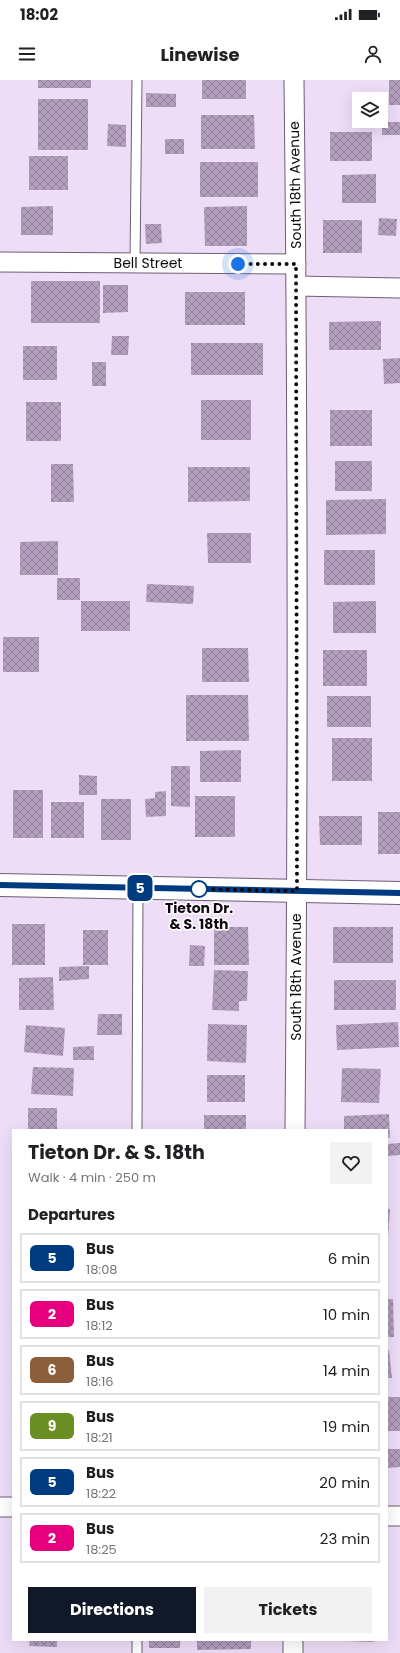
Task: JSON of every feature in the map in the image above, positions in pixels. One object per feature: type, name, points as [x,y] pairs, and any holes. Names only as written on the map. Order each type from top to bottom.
[{"type":"main road","points":[[0,885],[400,893]]},
{"type":"street","name":"South 18th Avenue","points":[[294,80],[296,264],[296,1129]]},
{"type":"street","name":"Bell Street","points":[[0,262],[296,264]]},
{"type":"street","points":[[296,286],[400,288]]},
{"type":"street","points":[[0,1507],[12,1507]]},
{"type":"street","points":[[388,1516],[400,1516]]},
{"type":"street","points":[[293,1641],[293,1653]]},
{"type":"lane","points":[[136,263],[137,80]]},
{"type":"lane","points":[[137,1129],[138,888]]},
{"type":"lane","points":[[137,1641],[137,1653]]},
{"type":"building","points":[[38,80],[91,80],[91,88],[38,88]]},
{"type":"building","points":[[202,80],[246,80],[246,99],[202,99]]},
{"type":"building","points":[[389,80],[400,80],[400,105],[389,105]]},
{"type":"building","points":[[146,93],[176,94],[176,107],[146,107]]},
{"type":"building","points":[[38,99],[88,99],[88,150],[38,150]]},
{"type":"building","points":[[201,115],[254,115],[255,149],[201,149]]},
{"type":"building","points":[[388,122],[400,122],[400,135],[382,135],[382,128],[388,128]]},
{"type":"building","points":[[108,124],[126,125],[126,147],[107,146]]},
{"type":"building","points":[[330,132],[372,132],[372,161],[330,161]]},
{"type":"building","points":[[165,139],[184,139],[184,154],[165,154]]},
{"type":"building","points":[[29,156],[68,156],[68,190],[29,190]]},
{"type":"building","points":[[200,162],[258,162],[258,197],[200,197]]},
{"type":"building","points":[[376,174],[376,203],[342,203],[342,175]]},
{"type":"building","points":[[53,206],[53,235],[21,235],[21,207]]},
{"type":"building","points":[[247,206],[247,246],[205,246],[204,207]]},
{"type":"building","points":[[379,218],[397,219],[396,236],[378,235]]},
{"type":"building","points":[[323,220],[362,220],[362,253],[323,253]]},
{"type":"building","points":[[145,224],[161,224],[162,243],[146,244]]},
{"type":"building","points":[[31,281],[100,281],[100,323],[31,323]]},
{"type":"building","points":[[103,285],[128,285],[128,312],[103,313]]},
{"type":"building","points":[[185,292],[245,292],[245,325],[185,325]]},
{"type":"building","points":[[381,321],[381,350],[329,350],[329,322]]},
{"type":"building","points":[[112,336],[129,336],[128,355],[111,355]]},
{"type":"building","points":[[191,343],[263,343],[263,375],[191,375]]},
{"type":"building","points":[[23,346],[57,346],[57,380],[23,380]]},
{"type":"building","points":[[400,358],[400,383],[384,384],[383,359]]},
{"type":"building","points":[[92,362],[106,362],[106,386],[92,386]]},
{"type":"building","points":[[201,400],[251,400],[251,440],[201,440]]},
{"type":"building","points":[[26,402],[61,402],[61,441],[26,441]]},
{"type":"building","points":[[330,410],[372,410],[372,446],[330,446]]},
{"type":"building","points":[[335,461],[372,461],[372,491],[335,491]]},
{"type":"building","points":[[51,464],[73,464],[74,502],[51,502]]},
{"type":"building","points":[[188,467],[250,467],[250,501],[188,502]]},
{"type":"building","points":[[386,499],[386,534],[326,535],[326,500]]},
{"type":"building","points":[[207,533],[251,533],[251,563],[208,563]]},
{"type":"building","points":[[58,541],[58,575],[20,575],[20,542]]},
{"type":"building","points":[[324,550],[375,550],[375,585],[324,585]]},
{"type":"building","points":[[57,578],[80,578],[80,600],[57,600]]},
{"type":"building","points":[[147,584],[194,586],[193,604],[146,602]]},
{"type":"building","points":[[81,601],[130,601],[130,631],[81,631]]},
{"type":"building","points":[[376,601],[376,633],[333,633],[333,602]]},
{"type":"building","points":[[3,637],[39,637],[39,672],[3,672]]},
{"type":"building","points":[[202,648],[248,648],[249,682],[202,682]]},
{"type":"building","points":[[323,650],[367,650],[367,686],[323,686]]},
{"type":"building","points":[[186,695],[248,695],[249,741],[186,741]]},
{"type":"building","points":[[327,696],[371,696],[371,727],[327,727]]},
{"type":"building","points":[[332,738],[372,738],[372,781],[332,781]]},
{"type":"building","points":[[241,750],[241,782],[200,782],[200,751]]},
{"type":"building","points":[[171,766],[190,766],[190,807],[171,806]]},
{"type":"building","points":[[79,775],[97,776],[97,795],[79,795]]},
{"type":"building","points":[[13,790],[43,790],[43,838],[13,838]]},
{"type":"building","points":[[166,791],[166,816],[146,817],[145,799],[155,798],[155,792]]},
{"type":"building","points":[[195,796],[235,796],[235,837],[195,837]]},
{"type":"building","points":[[101,799],[131,799],[131,840],[101,840]]},
{"type":"building","points":[[51,802],[84,802],[84,838],[51,838]]},
{"type":"building","points":[[378,812],[400,812],[400,854],[378,854]]},
{"type":"building","points":[[319,816],[362,816],[362,845],[320,845]]},
{"type":"building","points":[[12,924],[45,924],[45,965],[12,965]]},
{"type":"building","points":[[214,927],[248,927],[249,965],[214,965]]},
{"type":"building","points":[[333,927],[393,927],[393,963],[333,963]]},
{"type":"building","points":[[83,930],[108,930],[108,965],[83,965]]},
{"type":"building","points":[[190,945],[205,946],[204,966],[189,966]]},
{"type":"building","points":[[89,966],[89,979],[59,981],[59,967]]},
{"type":"building","points":[[214,970],[248,971],[247,1001],[239,1001],[239,1011],[212,1010]]},
{"type":"building","points":[[53,977],[54,1010],[19,1010],[19,978]]},
{"type":"building","points":[[334,980],[396,980],[396,1010],[334,1010]]},
{"type":"building","points":[[98,1014],[122,1014],[122,1035],[97,1035]]},
{"type":"building","points":[[398,1022],[399,1047],[337,1050],[336,1025]]},
{"type":"building","points":[[208,1024],[247,1025],[246,1063],[207,1061]]},
{"type":"building","points":[[26,1025],[65,1028],[63,1056],[24,1052]]},
{"type":"building","points":[[94,1046],[94,1060],[73,1060],[73,1047]]},
{"type":"building","points":[[33,1067],[74,1068],[73,1096],[31,1094]]},
{"type":"building","points":[[342,1068],[381,1069],[379,1103],[341,1102]]},
{"type":"building","points":[[207,1075],[245,1075],[245,1102],[207,1102]]},
{"type":"building","points":[[28,1108],[57,1108],[57,1129],[28,1129]]},
{"type":"building","points":[[389,1114],[390,1138],[388,1138],[388,1129],[344,1129],[344,1116]]},
{"type":"building","points":[[204,1115],[246,1115],[246,1129],[204,1129]]},
{"type":"building","points":[[400,1143],[400,1155],[388,1156],[388,1144]]},
{"type":"building","points":[[388,1209],[390,1209],[388,1238]]},
{"type":"building","points":[[388,1299],[393,1299],[394,1337],[388,1337]]},
{"type":"building","points":[[388,1350],[389,1350],[392,1378],[388,1378]]},
{"type":"building","points":[[388,1397],[400,1397],[400,1431],[388,1431]]},
{"type":"building","points":[[388,1449],[400,1449],[400,1467],[388,1468]]},
{"type":"building","points":[[30,1641],[57,1641],[57,1647],[29,1646]]},
{"type":"building","points":[[149,1641],[180,1641],[180,1648],[149,1648]]},
{"type":"building","points":[[197,1641],[251,1641],[251,1649],[197,1650]]},
{"type":"building","points":[[342,1641],[374,1641],[374,1642]]},
{"type":"bus line","name":"5","points":[[0,885],[400,893]]},
{"type":"place","name":"Tieton Dr. & S. 18th","points":[[199,889]]},
{"type":"route","points":[[199,889],[297,891],[296,264],[238,264]]}]
